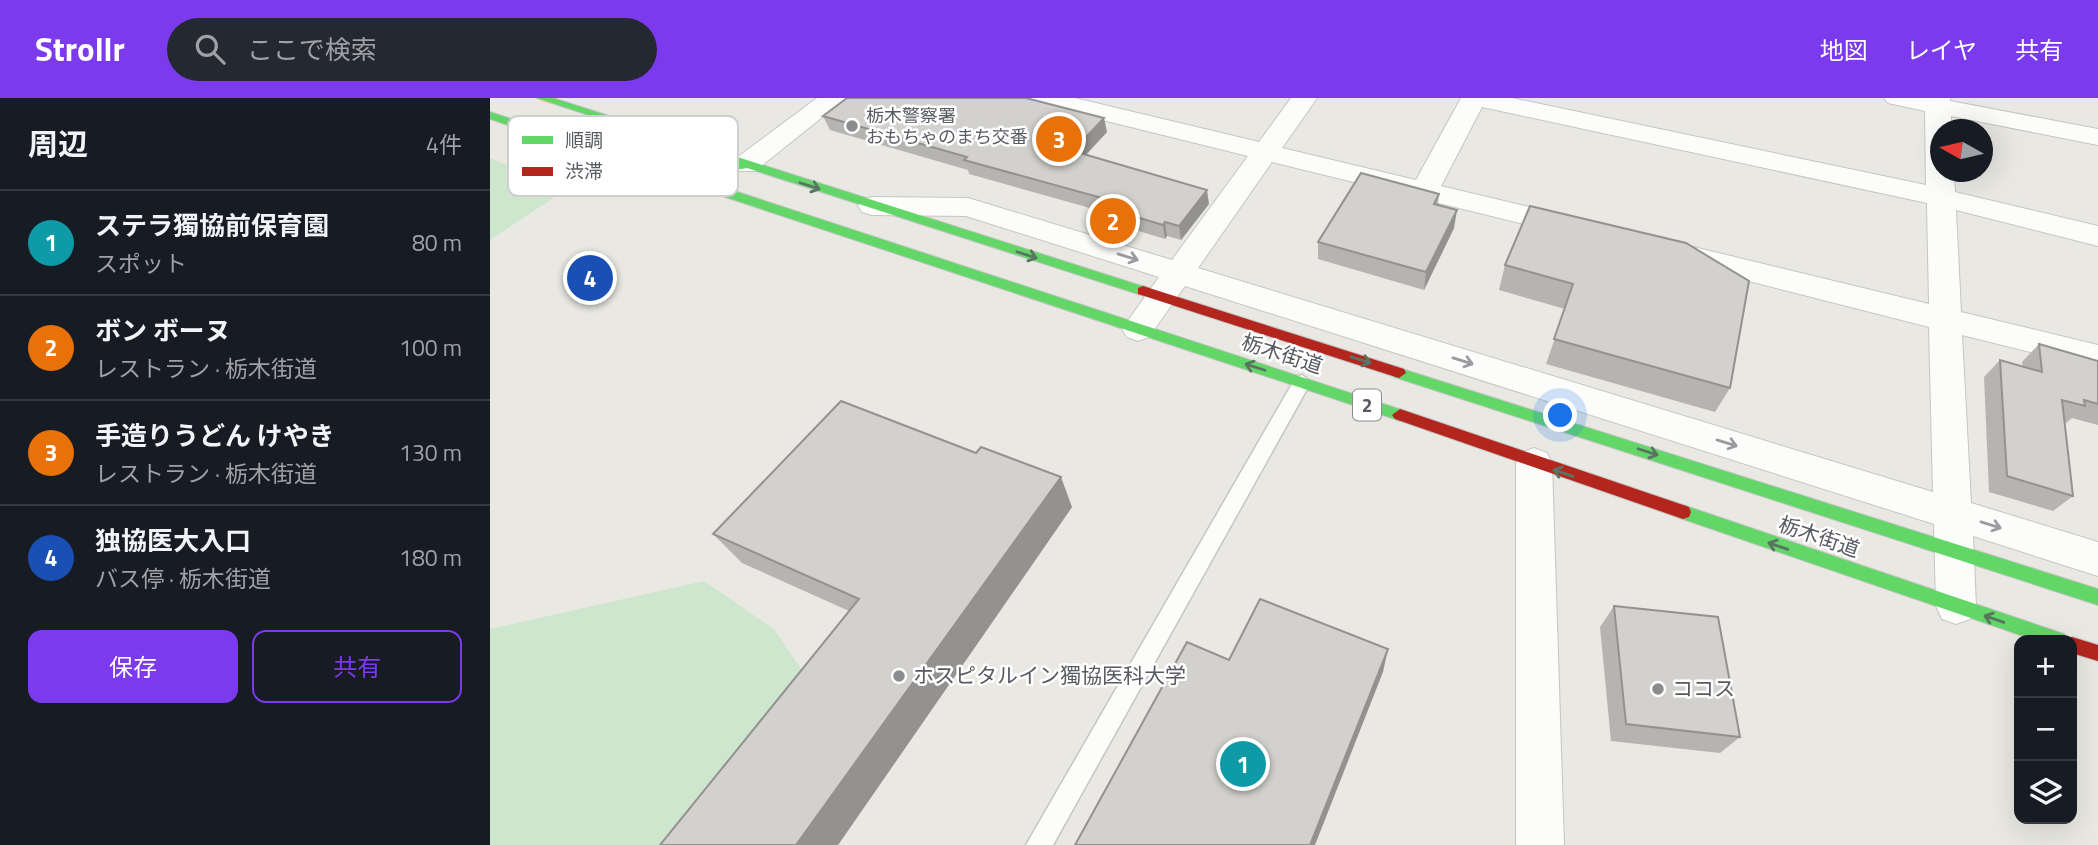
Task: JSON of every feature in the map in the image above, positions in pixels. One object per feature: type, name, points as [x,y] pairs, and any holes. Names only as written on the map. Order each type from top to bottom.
[{"type":"main road","points":[[542,98],[597,116]]},
{"type":"main road","name":"栃木街道","points":[[490,115],[508,121]]},
{"type":"main road","points":[[738,163],[872,206]]},
{"type":"main road","points":[[738,166],[745,165]]},
{"type":"main road","name":"栃木街道","points":[[730,196],[1302,382],[2044,635]]},
{"type":"main road","name":"栃木街道","points":[[1169,285],[2098,597]]},
{"type":"main road","points":[[2077,647],[2098,653]]},
{"type":"street","points":[[745,165],[833,98]]},
{"type":"street","points":[[1043,98],[1597,233]]},
{"type":"street","points":[[1123,118],[1141,98]]},
{"type":"street","points":[[1138,329],[1304,98]]},
{"type":"street","points":[[1425,189],[1475,98],[1940,197],[2098,236]]},
{"type":"street","points":[[1897,98],[1937,102],[2098,137]]},
{"type":"street","points":[[1937,102],[1956,606]]},
{"type":"street","points":[[872,206],[968,207],[1169,285],[1953,513],[2098,559]]},
{"type":"street","points":[[1651,246],[2098,357]]},
{"type":"street","points":[[1534,463],[1540,845]]},
{"type":"lane","points":[[1039,845],[1302,382]]},
{"type":"green space","points":[[490,158],[508,165],[508,196],[556,196],[490,240]]},
{"type":"green space","points":[[704,581],[774,629],[809,681],[682,845],[490,845],[490,629]]},
{"type":"building","points":[[847,98],[1026,98],[1104,118],[1073,151],[1207,190],[1179,226],[1165,222],[1163,225],[1096,205],[1102,198],[964,160],[967,157],[823,116]]},
{"type":"building","points":[[1361,173],[1439,194],[1434,204],[1457,210],[1426,272],[1318,242]]},
{"type":"building","points":[[1530,206],[1686,243],[1749,281],[1730,388],[1554,339],[1573,284],[1505,265]]},
{"type":"building","points":[[2039,344],[2098,361],[2098,404],[2084,400],[2085,406],[2062,400],[2073,496],[2007,476],[2000,360],[2042,372]]},
{"type":"building","points":[[841,401],[976,453],[981,447],[1061,477],[796,845],[660,845],[859,599],[713,534]]},
{"type":"building","points":[[1260,599],[1388,649],[1310,845],[1075,845],[1187,642],[1229,660]]},
{"type":"building","name":"ココス","points":[[1614,606],[1718,617],[1740,737],[1626,724]]},
{"type":"traffic: fast","points":[[542,98],[598,116]]},
{"type":"traffic: fast","points":[[490,115],[508,121]]},
{"type":"traffic: fast","points":[[738,161],[1143,291]]},
{"type":"traffic: fast","points":[[738,166],[745,165]]},
{"type":"traffic: fast","points":[[736,196],[1400,415]]},
{"type":"traffic: fast","points":[[1399,373],[2098,597]]},
{"type":"traffic: fast","points":[[1683,512],[2043,635]]},
{"type":"traffic: jam","points":[[1143,291],[1399,373]]},
{"type":"traffic: jam","points":[[1400,415],[1683,512]]},
{"type":"traffic: jam","points":[[2077,647],[2098,653]]},
{"type":"place","name":"栃木警察署 おもちゃのまち交番","points":[[852,126]]},
{"type":"place","name":"手造りうどん けやき","points":[[1059,139]]},
{"type":"place","name":"ボン ボーヌ","points":[[1113,221]]},
{"type":"place","name":"独協医大入口","points":[[590,278]]},
{"type":"place","name":"ホスピタルイン獨協医科大学","points":[[899,676]]},
{"type":"place","name":"ココス","points":[[1658,689]]},
{"type":"place","name":"ステラ獨協前保育園","points":[[1243,764]]}]
